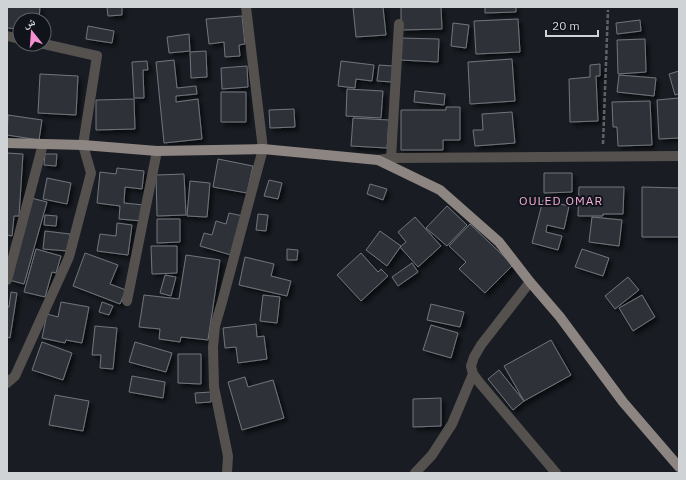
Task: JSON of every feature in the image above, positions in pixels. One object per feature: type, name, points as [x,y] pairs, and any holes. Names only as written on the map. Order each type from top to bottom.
[{"type":"main road","points":[[7,143],[83,145],[156,151],[263,149],[378,160],[440,190],[499,242],[560,317],[623,402],[679,467]]},
{"type":"street","points":[[227,473],[228,456],[214,387],[213,347],[215,326],[263,149],[246,7]]},
{"type":"street","points":[[391,158],[399,24]]},
{"type":"street","points":[[7,383],[15,376],[69,257],[91,173],[83,145],[97,56],[52,46]]},
{"type":"street","points":[[7,280],[42,144]]},
{"type":"street","points":[[126,301],[156,151]]},
{"type":"street","points":[[378,160],[391,158],[679,156]]},
{"type":"street","points":[[530,282],[481,346],[474,357],[471,366],[473,374],[556,473]]},
{"type":"street","points":[[415,473],[432,455],[452,424],[473,374]]},
{"type":"path","points":[[603,157],[608,10]]},
{"type":"building","points":[[7,7],[40,7],[40,12],[12,12],[12,28],[7,28]]},
{"type":"building","points":[[107,7],[122,7],[122,15],[108,16]]},
{"type":"building","points":[[353,7],[383,7],[386,35],[356,37]]},
{"type":"building","points":[[401,7],[441,7],[442,29],[401,30]]},
{"type":"building","points":[[485,7],[516,7],[516,12],[485,13]]},
{"type":"building","points":[[242,16],[245,44],[239,45],[240,56],[225,57],[224,42],[209,44],[206,19]]},
{"type":"building","points":[[518,19],[520,52],[476,54],[474,21]]},
{"type":"building","points":[[640,20],[641,31],[617,34],[616,23]]},
{"type":"building","points":[[453,23],[469,25],[466,48],[451,46]]},
{"type":"building","points":[[88,26],[114,31],[112,43],[86,39]]},
{"type":"building","points":[[189,34],[190,51],[169,53],[167,37]]},
{"type":"building","points":[[401,38],[439,39],[438,62],[400,60]]},
{"type":"building","points":[[645,39],[646,72],[618,74],[617,40]]},
{"type":"building","points":[[206,51],[207,77],[191,78],[190,52]]},
{"type":"building","points":[[512,59],[515,101],[470,104],[468,62]]},
{"type":"building","points":[[174,60],[177,88],[196,86],[197,94],[176,96],[176,102],[198,99],[202,139],[164,143],[156,62]]},
{"type":"building","points":[[147,61],[148,70],[143,70],[144,98],[134,98],[132,62]]},
{"type":"building","points":[[341,61],[374,65],[372,81],[356,79],[355,88],[338,86]]},
{"type":"building","points":[[600,64],[600,76],[596,76],[598,121],[570,122],[569,79],[590,77],[590,65]]},
{"type":"building","points":[[379,65],[393,66],[392,82],[377,81]]},
{"type":"building","points":[[247,66],[248,87],[222,89],[221,68]]},
{"type":"building","points":[[679,71],[679,94],[675,95],[669,74]]},
{"type":"building","points":[[40,74],[78,76],[76,115],[38,113]]},
{"type":"building","points":[[619,75],[656,78],[654,96],[617,92]]},
{"type":"building","points":[[347,89],[383,91],[381,118],[346,116]]},
{"type":"building","points":[[415,91],[445,94],[444,105],[414,102]]},
{"type":"building","points":[[221,92],[246,92],[246,122],[221,122]]},
{"type":"building","points":[[679,98],[679,138],[659,139],[657,100]]},
{"type":"building","points":[[134,99],[135,129],[96,130],[96,100]]},
{"type":"building","points":[[650,101],[652,145],[618,146],[617,127],[613,127],[612,102]]},
{"type":"building","points":[[446,107],[460,107],[460,140],[443,140],[443,150],[401,150],[401,110],[446,110]]},
{"type":"building","points":[[294,109],[295,127],[270,128],[269,110]]},
{"type":"building","points":[[512,112],[515,143],[475,146],[473,130],[483,130],[482,114]]},
{"type":"building","points":[[8,115],[42,120],[39,140],[7,135]]},
{"type":"building","points":[[353,118],[389,120],[387,148],[351,146]]},
{"type":"building","points":[[7,153],[23,154],[19,216],[14,216],[12,236],[7,235]]},
{"type":"building","points":[[45,154],[57,154],[56,166],[44,165]]},
{"type":"building","points":[[218,159],[253,166],[247,193],[213,187]]},
{"type":"building","points":[[117,168],[144,171],[142,189],[125,187],[124,203],[144,205],[142,221],[119,219],[120,206],[97,203],[100,172],[116,174]]},
{"type":"building","points":[[544,173],[572,173],[572,192],[544,193]]},
{"type":"building","points":[[184,174],[186,215],[157,216],[156,175]]},
{"type":"building","points":[[47,178],[71,183],[67,204],[43,199]]},
{"type":"building","points":[[269,180],[282,183],[278,199],[264,196]]},
{"type":"building","points":[[190,181],[210,183],[207,217],[187,216]]},
{"type":"building","points":[[370,184],[387,189],[383,200],[367,194]]},
{"type":"building","points":[[579,187],[624,187],[623,214],[578,216]]},
{"type":"building","points":[[642,187],[679,188],[679,237],[642,237]]},
{"type":"building","points":[[31,198],[47,202],[24,284],[9,280]]},
{"type":"building","points":[[543,200],[569,206],[564,229],[547,225],[546,232],[562,236],[558,250],[532,243]]},
{"type":"building","points":[[447,206],[467,225],[447,246],[426,228]]},
{"type":"building","points":[[229,213],[243,216],[231,255],[200,246],[204,233],[212,235],[216,221],[226,224]]},
{"type":"building","points":[[258,214],[268,215],[266,231],[256,230]]},
{"type":"building","points":[[45,215],[57,216],[56,226],[44,225]]},
{"type":"building","points":[[415,217],[441,246],[418,267],[400,247],[406,242],[398,232]]},
{"type":"building","points":[[592,217],[622,220],[619,246],[589,242]]},
{"type":"building","points":[[157,219],[180,219],[180,242],[157,243]]},
{"type":"building","points":[[117,223],[132,225],[128,255],[97,251],[100,234],[116,236]]},
{"type":"building","points":[[470,224],[513,265],[485,293],[459,269],[466,262],[449,246]]},
{"type":"building","points":[[45,231],[70,234],[68,251],[43,249]]},
{"type":"building","points":[[380,231],[401,246],[387,266],[366,250]]},
{"type":"building","points":[[151,246],[177,246],[177,273],[152,274]]},
{"type":"building","points":[[36,249],[61,256],[56,273],[52,272],[45,297],[24,292]]},
{"type":"building","points":[[287,249],[298,250],[297,260],[287,260]]},
{"type":"building","points":[[582,249],[609,258],[603,276],[575,267]]},
{"type":"building","points":[[85,253],[118,265],[110,284],[126,290],[120,304],[73,286]]},
{"type":"building","points":[[361,253],[378,272],[381,269],[388,276],[361,301],[337,275]]},
{"type":"building","points":[[186,255],[220,260],[208,340],[181,337],[180,342],[159,339],[160,329],[139,327],[144,295],[179,299]]},
{"type":"building","points":[[245,257],[274,264],[271,276],[291,281],[287,296],[239,285]]},
{"type":"building","points":[[412,263],[418,272],[398,286],[392,277]]},
{"type":"building","points":[[165,275],[176,277],[171,296],[160,293]]},
{"type":"building","points":[[628,277],[639,290],[615,309],[605,296]]},
{"type":"building","points":[[11,292],[17,293],[10,338],[7,337],[7,307],[9,307]]},
{"type":"building","points":[[263,295],[280,297],[277,323],[260,321]]},
{"type":"building","points":[[642,295],[655,317],[633,331],[619,308]]},
{"type":"building","points":[[61,302],[89,307],[82,343],[66,340],[65,343],[42,338],[47,314],[58,317]]},
{"type":"building","points":[[102,302],[113,306],[109,315],[99,312]]},
{"type":"building","points":[[431,304],[464,312],[460,327],[427,320]]},
{"type":"building","points":[[256,324],[257,337],[264,336],[267,359],[238,363],[236,347],[225,348],[223,328]]},
{"type":"building","points":[[431,325],[458,333],[451,358],[423,350]]},
{"type":"building","points":[[95,326],[117,328],[113,369],[100,368],[101,355],[92,355]]},
{"type":"building","points":[[551,340],[571,375],[524,401],[504,366]]},
{"type":"building","points":[[42,342],[72,353],[63,380],[32,370]]},
{"type":"building","points":[[135,342],[172,353],[166,372],[129,362]]},
{"type":"building","points":[[178,354],[201,354],[201,384],[178,383]]},
{"type":"building","points":[[499,370],[524,401],[513,410],[488,379]]},
{"type":"building","points":[[132,376],[165,382],[163,398],[129,392]]},
{"type":"building","points":[[245,377],[248,387],[273,380],[284,418],[242,430],[228,382]]},
{"type":"building","points":[[211,392],[211,402],[196,403],[195,393]]},
{"type":"building","points":[[55,395],[89,401],[83,431],[49,425]]},
{"type":"building","points":[[441,398],[441,426],[413,427],[413,399]]},
{"type":"district","name":"OULED OMAR","points":[[561,200]]}]
